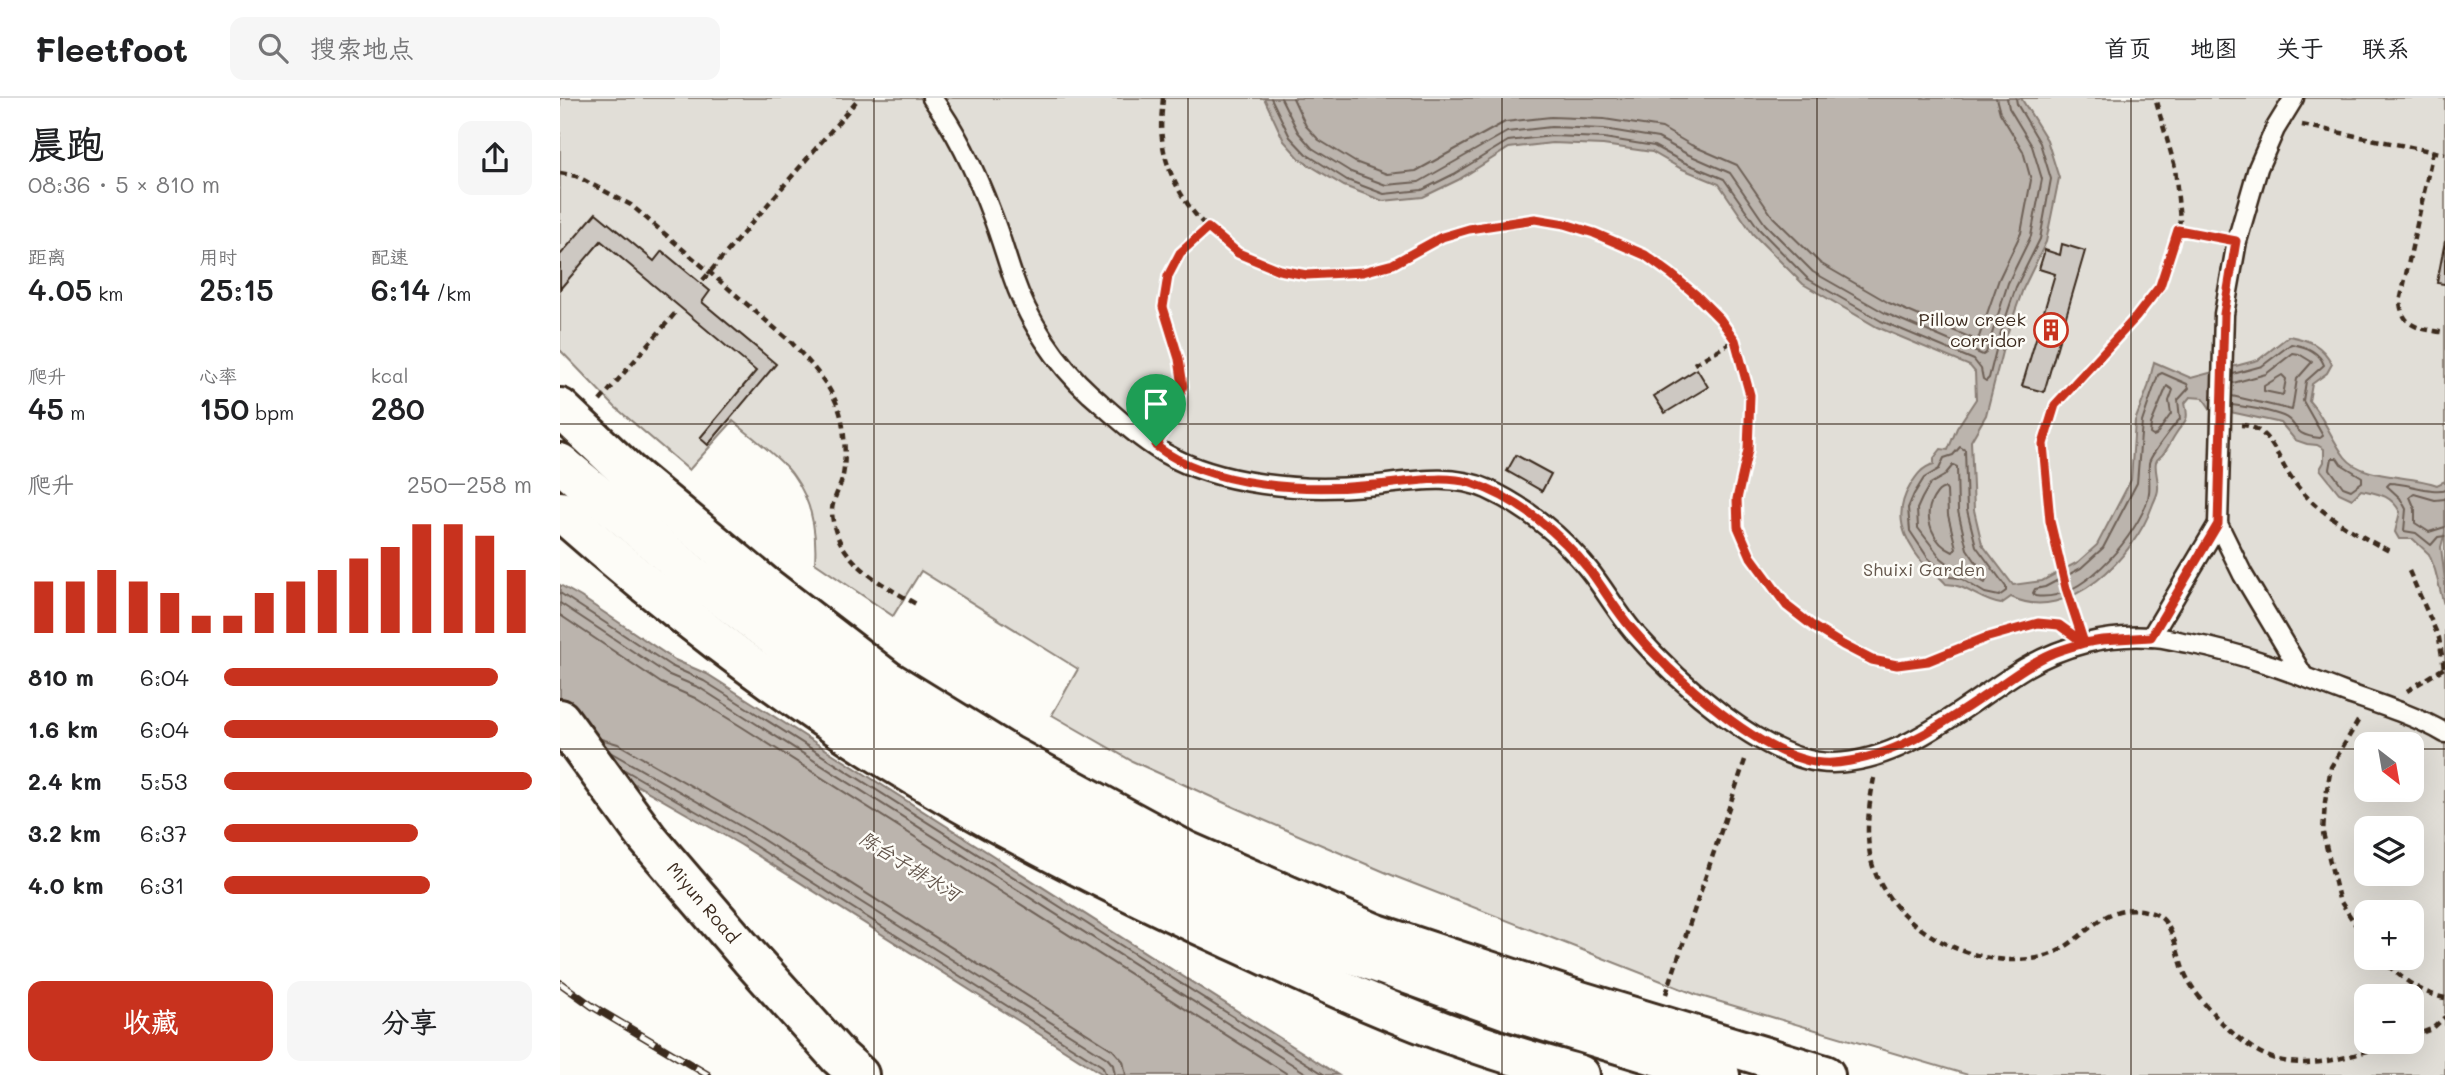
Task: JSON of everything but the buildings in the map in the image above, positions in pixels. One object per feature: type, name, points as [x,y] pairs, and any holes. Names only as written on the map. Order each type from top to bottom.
[{"type":"main road","points":[[569,418],[629,473],[765,586],[887,681],[1009,755],[1186,851],[1374,933],[1577,1000],[1825,1075]]},
{"type":"main road","points":[[560,463],[693,575],[830,679],[900,727],[991,782],[1190,885],[1341,950],[1507,1010],[1720,1075]]},
{"type":"main road","points":[[560,488],[696,600],[769,656],[833,700],[987,797],[1123,870],[1260,935],[1319,959],[1479,1017],[1669,1075]]},
{"type":"main road","points":[[560,511],[698,624],[818,713],[888,760],[994,822],[1142,899],[1360,999],[1467,1041],[1580,1075]]},
{"type":"main road","name":"Miyun Road","points":[[560,719],[648,839],[750,958],[839,1057],[859,1075]]},
{"type":"lane","points":[[932,98],[978,181],[991,210],[1014,281],[1029,314],[1052,352],[1085,389],[1124,424],[1164,453],[1239,481],[1317,488],[1444,480],[1468,482],[1487,489],[1543,523],[1566,543],[1631,628],[1686,683],[1753,736],[1802,760],[1829,763],[1849,761],[1899,748],[2054,652],[2102,640],[2151,637],[2210,648],[2304,677],[2445,733]]},
{"type":"lane","points":[[2294,98],[2258,168],[2236,241],[2224,314],[2218,524],[2243,575],[2304,677]]},
{"type":"lane","points":[[2151,637],[2218,524]]},
{"type":"path","points":[[703,280],[859,98]]},
{"type":"path","points":[[1163,98],[1162,139],[1179,190],[1191,209],[1208,228],[1238,253],[1279,270],[1307,275],[1363,272],[1393,264],[1442,237],[1469,229],[1535,219],[1594,233],[1645,255],[1671,274],[1720,319],[1735,340],[1750,395],[1748,450],[1737,499],[1738,527],[1751,557],[1787,606],[1843,645],[1872,660],[1897,665],[1928,661],[1985,638],[2038,623],[2059,625],[2084,643]]},
{"type":"path","points":[[2084,643],[2066,588],[2050,521],[2043,444],[2055,405],[2136,317],[2160,286],[2180,220],[2175,167],[2155,98]]},
{"type":"path","points":[[2280,121],[2445,154]]},
{"type":"path","points":[[2432,152],[2400,302],[2401,315],[2411,325],[2445,333]]},
{"type":"path","points":[[560,173],[576,176],[631,205],[791,342],[811,363],[837,405],[843,425],[845,461],[832,510],[842,544],[853,560],[869,575],[918,605]]},
{"type":"path","points":[[1156,446],[1173,416],[1183,386],[1179,359],[1163,307],[1168,276],[1180,253],[1208,228]]},
{"type":"path","points":[[2178,230],[2236,241]]},
{"type":"path","points":[[569,418],[677,311]]},
{"type":"path","points":[[1694,364],[1735,340]]},
{"type":"path","points":[[2219,424],[2248,425],[2259,429],[2277,451],[2294,482],[2317,506],[2390,552]]},
{"type":"path","points":[[2354,922],[2339,899],[2323,833],[2331,767],[2377,704],[2445,668],[2439,638],[2409,570]]},
{"type":"path","points":[[1664,998],[1753,736]]},
{"type":"path","points":[[1878,755],[1869,807],[1868,843],[1876,877],[1901,913],[1934,939],[1970,954],[2003,961],[2043,957],[2065,946],[2111,912],[2136,910],[2157,915],[2168,926],[2184,972],[2206,1006],[2234,1035],[2267,1056],[2300,1063],[2354,1054]]},
{"type":"path","points":[[2393,970],[2405,981],[2430,995],[2445,998]]},
{"type":"path","points":[[2424,1032],[2432,1029],[2445,1017]]},
{"type":"green space","name":"Shuixi Garden","points":[[560,98],[2445,98],[2445,1075],[1968,1075],[1697,995],[1394,876],[1132,761],[1052,715],[1078,669],[921,571],[893,616],[815,563],[812,517],[805,495],[781,462],[733,421],[689,470],[615,407],[560,350]]},
{"type":"water","points":[[1264,98],[2021,98],[2047,140],[2059,178],[2046,242],[2023,289],[2005,340],[1986,415],[1971,441],[1974,510],[1982,544],[2013,585],[2042,581],[2078,562],[2097,545],[2131,480],[2135,421],[2154,362],[2191,378],[2258,360],[2289,336],[2315,344],[2332,364],[2327,373],[2312,384],[2309,401],[2345,457],[2363,470],[2375,473],[2437,485],[2445,481],[2445,532],[2441,547],[2445,609],[2429,554],[2413,539],[2399,539],[2395,532],[2400,512],[2393,502],[2379,494],[2361,490],[2352,499],[2339,493],[2320,469],[2324,462],[2324,449],[2295,440],[2281,423],[2226,411],[2214,414],[2203,398],[2190,397],[2185,403],[2185,421],[2165,452],[2157,459],[2158,491],[2144,524],[2115,564],[2097,580],[2077,594],[2055,602],[2033,603],[2011,597],[2001,604],[1946,584],[1922,562],[1910,544],[1902,526],[1902,506],[1917,475],[1934,464],[1934,458],[1941,449],[1948,450],[1957,428],[1976,399],[1975,372],[1970,366],[1877,327],[1803,284],[1753,234],[1719,184],[1680,168],[1652,152],[1603,145],[1552,143],[1509,148],[1458,180],[1423,197],[1383,201],[1344,186],[1301,160],[1284,141]]},
{"type":"water","name":"陈台子排水河","points":[[560,585],[675,660],[707,674],[1338,1075],[1104,1075],[741,845],[605,767],[560,756]]},
{"type":"railway","points":[[560,983],[592,1006],[708,1075]]},
{"type":"place","name":"Pillow creek corridor","points":[[2051,330]]},
{"type":"route","points":[[1156,446],[1164,453],[1199,468],[1239,481],[1317,488],[1444,480],[1468,482],[1487,489],[1543,523],[1566,543],[1631,628],[1657,656],[1686,683],[1753,736],[1802,760],[1829,763],[1849,761],[1899,748],[1956,715],[2022,670],[2054,652],[2084,643],[2066,588],[2050,521],[2043,444],[2055,405],[2136,317],[2160,286],[2178,230],[2236,241],[2224,314],[2218,524],[2151,637],[2084,643],[2059,625],[2038,623],[1985,638],[1928,661],[1897,665],[1872,660],[1814,627],[1787,606],[1765,579],[1751,557],[1738,527],[1737,499],[1748,450],[1751,420],[1750,395],[1735,340],[1720,319],[1696,295],[1645,255],[1565,224],[1535,219],[1469,229],[1442,237],[1393,264],[1363,272],[1307,275],[1279,270],[1238,253],[1208,228],[1180,253],[1168,276],[1163,307],[1179,359],[1183,386],[1173,416],[1156,446]]}]
